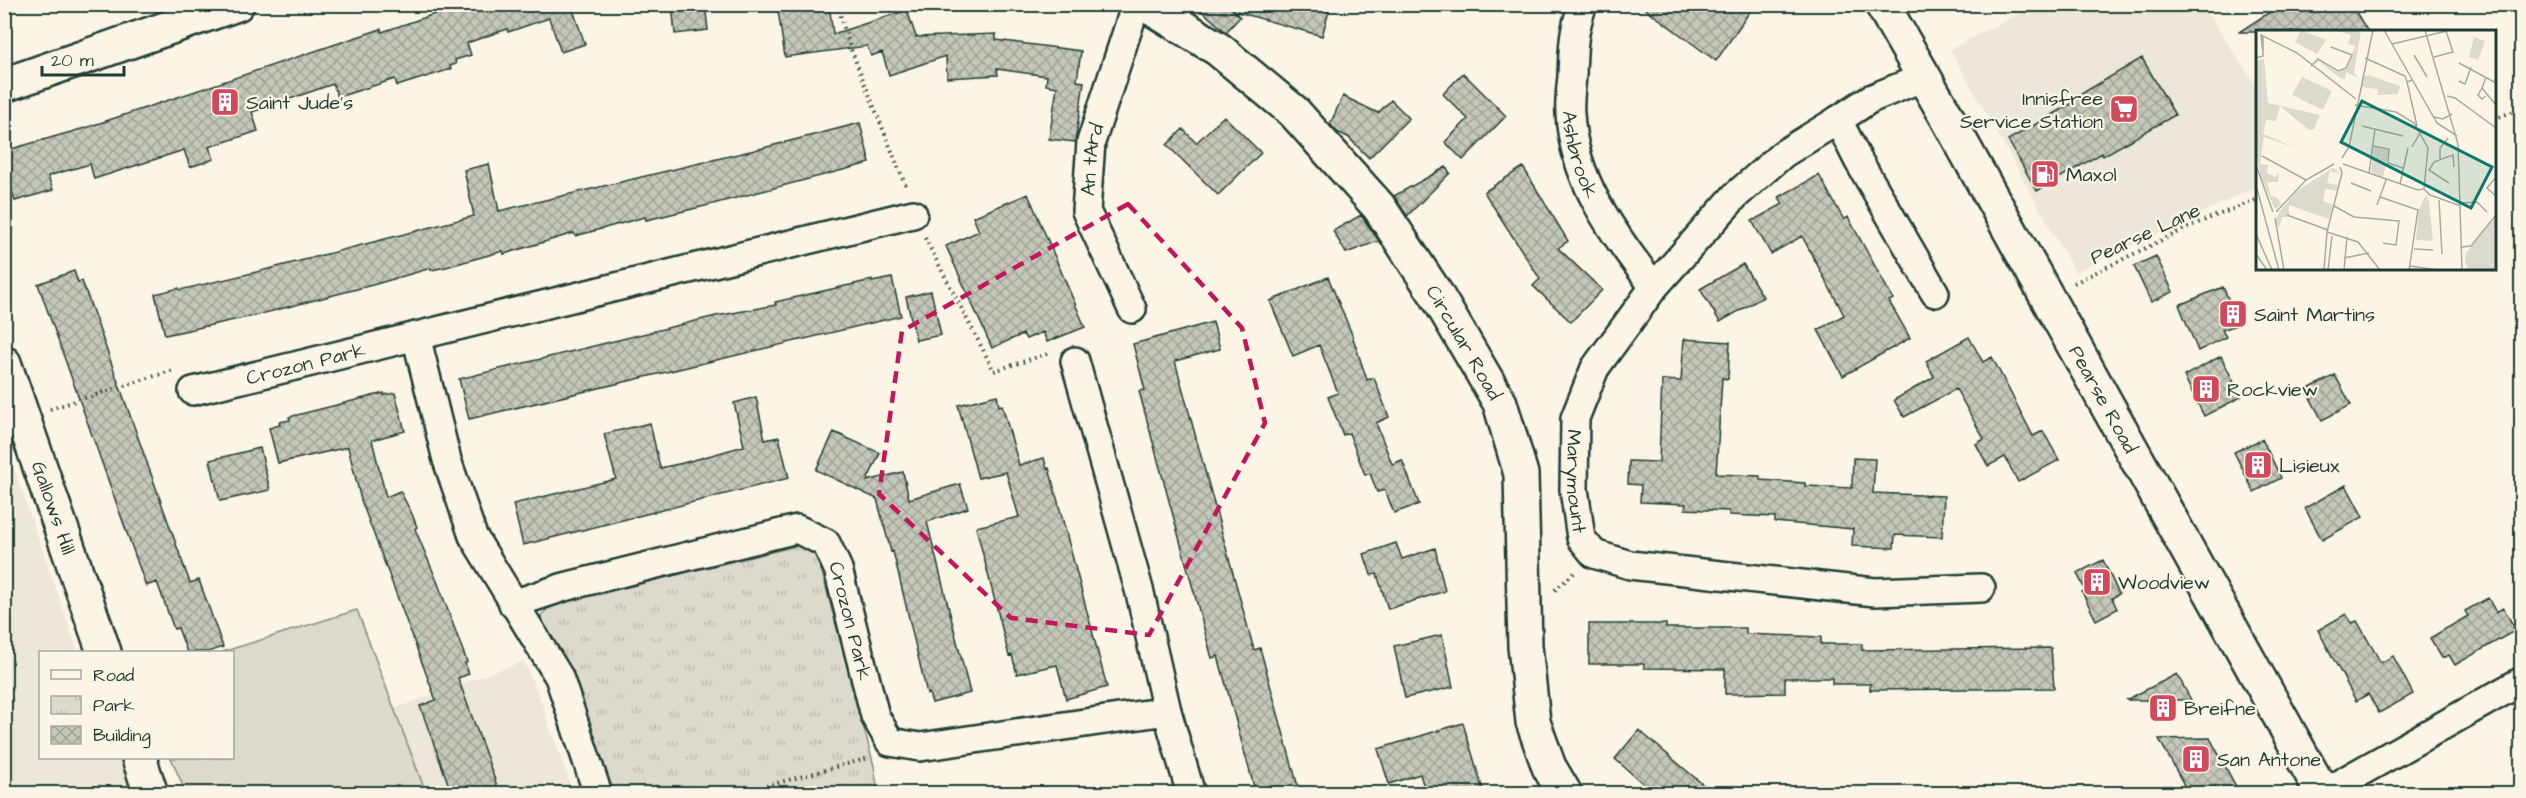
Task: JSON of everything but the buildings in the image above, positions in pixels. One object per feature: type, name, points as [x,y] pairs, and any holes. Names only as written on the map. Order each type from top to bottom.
[{"type":"street","points":[[4,85],[237,4]]},
{"type":"street","name":"An tArd","points":[[1132,309],[1086,211],[1091,142],[1136,4]]},
{"type":"street","name":"Circular Road","points":[[1146,4],[1218,49],[1294,112],[1379,207],[1436,294],[1500,403],[1521,474],[1525,646],[1533,722],[1549,766],[1565,794]]},
{"type":"street","name":"Ashbrook","points":[[1583,4],[1574,29],[1570,113],[1580,168],[1589,189],[1616,235],[1654,287]]},
{"type":"street","name":"Pearse Road","points":[[1882,4],[2323,793]]},
{"type":"street","name":"Marymount","points":[[1924,77],[1870,99],[1783,154],[1735,196],[1654,287],[1594,368],[1575,418],[1574,489],[1581,538],[1594,554],[1630,565],[1863,591],[1981,588]]},
{"type":"street","points":[[1839,120],[1858,160],[1935,293]]},
{"type":"street","name":"Crozon Park","points":[[193,391],[913,214]]},
{"type":"street","points":[[416,336],[447,460],[473,536],[559,677],[598,794]]},
{"type":"street","points":[[1075,361],[1140,593],[1167,711],[1191,794]]},
{"type":"street","name":"Gallows Hill","points":[[4,363],[104,651]]},
{"type":"street","name":"Crozon Park","points":[[513,604],[564,587],[797,529],[826,543],[838,569],[875,716],[890,742]]},
{"type":"street","points":[[2323,793],[2522,681]]},
{"type":"street","points":[[890,742],[920,747],[1167,711]]},
{"type":"street","points":[[139,759],[151,794]]},
{"type":"path","points":[[2496,117],[2522,108]]},
{"type":"path","name":"Pearse Lane","points":[[2047,297],[2193,225],[2256,200]]},
{"type":"path","points":[[23,417],[174,370],[193,391]]},
{"type":"path","points":[[1525,620],[1594,554]]},
{"type":"path","points":[[737,794],[878,756],[890,742]]},
{"type":"highlighted area","points":[[1128,204],[1242,328],[1265,423],[1149,635],[1011,618],[879,494],[902,331]]},
{"type":"shaded area","name":"Innisfree Service Station","points":[[2036,5],[2202,5],[2256,86],[2256,187],[2075,272],[1950,49]]},
{"type":"shaded area","points":[[5,443],[78,651],[39,651],[39,759],[118,759],[132,793],[5,793]]},
{"type":"shaded area","points":[[524,661],[544,709],[573,793],[426,793],[394,709]]},
{"type":"green space","points":[[801,545],[814,553],[822,573],[874,766],[878,793],[612,793],[563,655],[542,623],[541,615],[552,605]]},
{"type":"green space","points":[[357,610],[426,793],[186,793],[171,759],[234,759],[234,651],[225,651]]},
{"type":"place","name":"Saint Jude's","points":[[225,102]]},
{"type":"place","name":"Innisfree Service Station","points":[[2124,109]]},
{"type":"place","name":"Maxol","points":[[2045,174]]},
{"type":"place","name":"Saint Martins","points":[[2233,314]]},
{"type":"place","name":"Rockview","points":[[2206,389]]},
{"type":"place","name":"Lisieux","points":[[2258,465]]},
{"type":"place","name":"Woodview","points":[[2097,582]]},
{"type":"place","name":"Breifne","points":[[2163,708]]},
{"type":"place","name":"San Antone","points":[[2196,759]]}]
